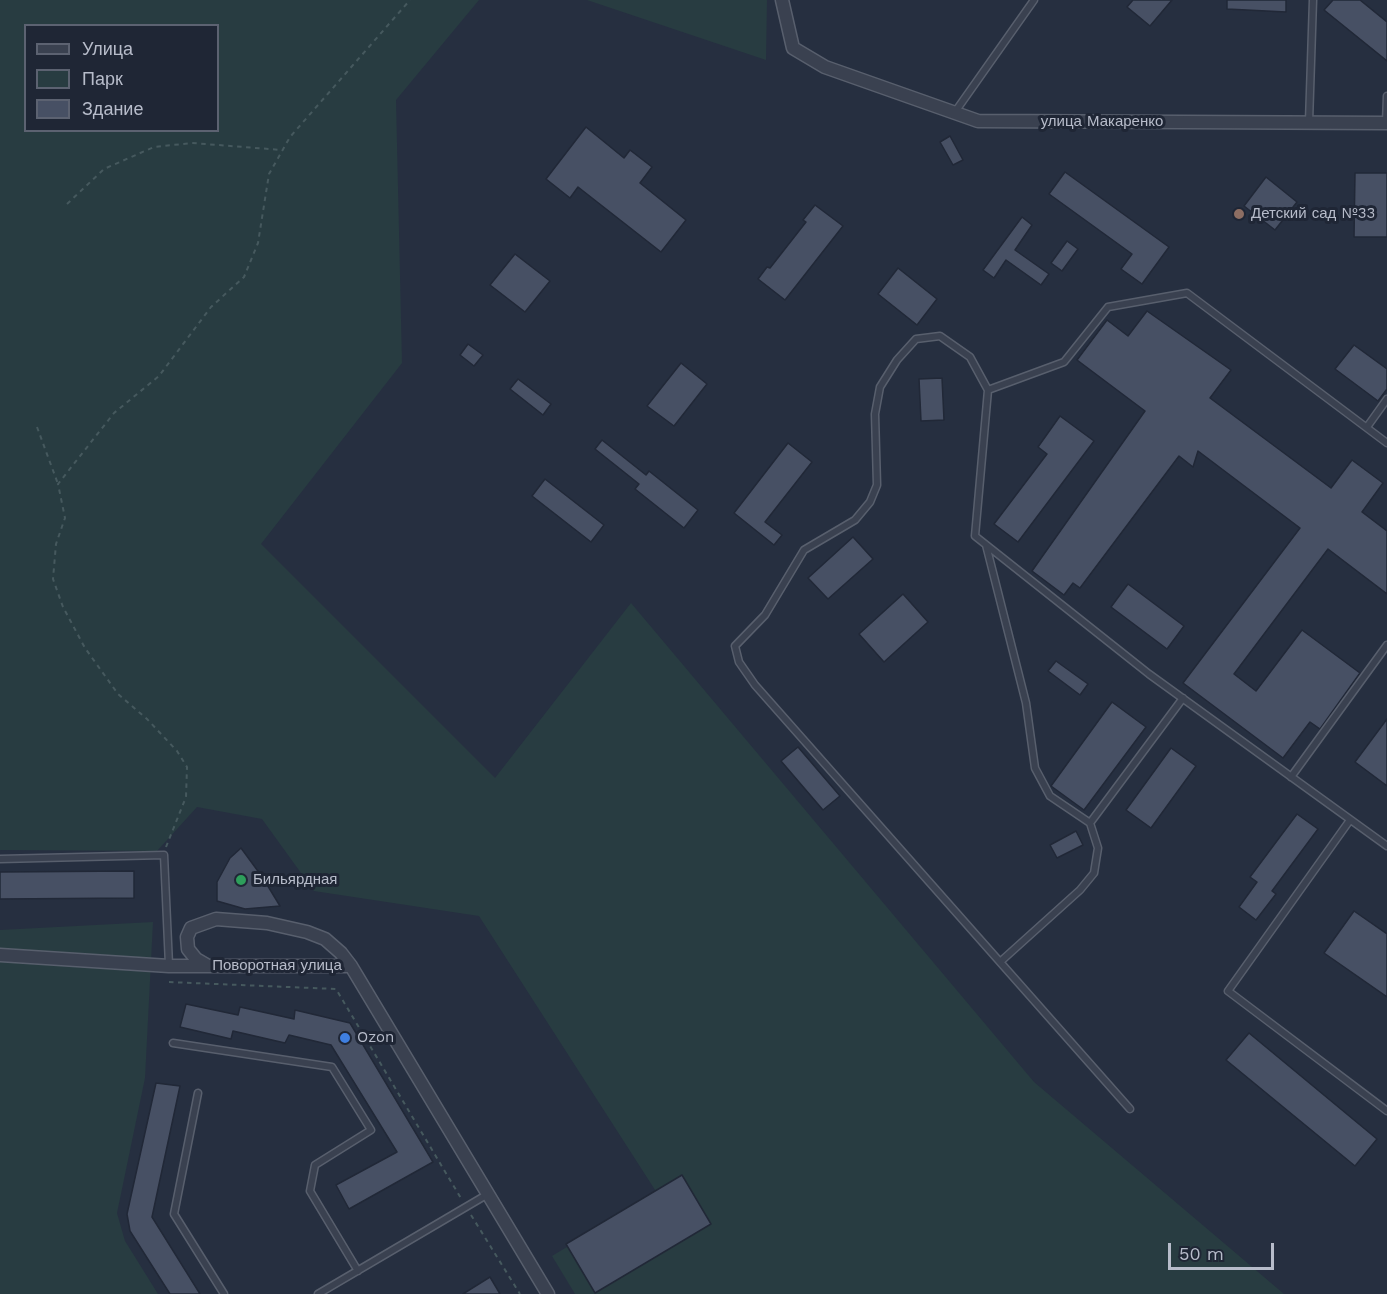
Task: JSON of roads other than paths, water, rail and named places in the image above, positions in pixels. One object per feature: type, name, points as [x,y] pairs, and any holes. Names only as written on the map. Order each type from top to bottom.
[{"type":"street","name":"улица Макаренко","points":[[782,0],[793,48],[825,67],[978,121],[1386,123]]},
{"type":"street","points":[[208,966],[196,959],[189,949],[187,937],[191,928],[216,918],[267,923],[307,932],[325,939],[351,966]]},
{"type":"street","name":"Поворотная улица","points":[[0,955],[169,966],[351,966],[548,1294]]},
{"type":"lane","points":[[954,112],[1034,0]]},
{"type":"lane","points":[[1309,123],[1313,0]]},
{"type":"lane","points":[[1386,123],[1387,96]]},
{"type":"lane","points":[[987,390],[1064,362],[1108,307],[1187,292],[1387,442]]},
{"type":"lane","points":[[1130,1109],[754,685],[739,662],[735,646],[765,615],[804,550],[855,520],[870,502],[877,485],[875,414],[880,387],[897,360],[916,339],[940,336],[970,357],[987,390],[975,536],[1183,698],[1387,846]]},
{"type":"lane","points":[[1366,427],[1387,399]]},
{"type":"lane","points":[[986,545],[1026,703],[1035,768],[1050,796],[1090,823],[1098,848],[1094,873],[1080,890],[1000,962]]},
{"type":"lane","points":[[1291,777],[1387,645]]},
{"type":"lane","points":[[1090,823],[1183,698]]},
{"type":"lane","points":[[1350,820],[1228,991],[1387,1111]]},
{"type":"lane","points":[[0,859],[164,855],[169,966]]},
{"type":"lane","points":[[173,1043],[332,1067],[371,1130],[315,1165],[310,1191],[358,1271]]},
{"type":"lane","points":[[198,1094],[174,1214],[224,1294]]},
{"type":"lane","points":[[318,1294],[488,1194]]},
{"type":"place","name":"Детский сад №33","points":[[1239,214]]},
{"type":"place","name":"Бильярдная","points":[[241,880]]},
{"type":"place","name":"Ozon","points":[[345,1038]]}]
